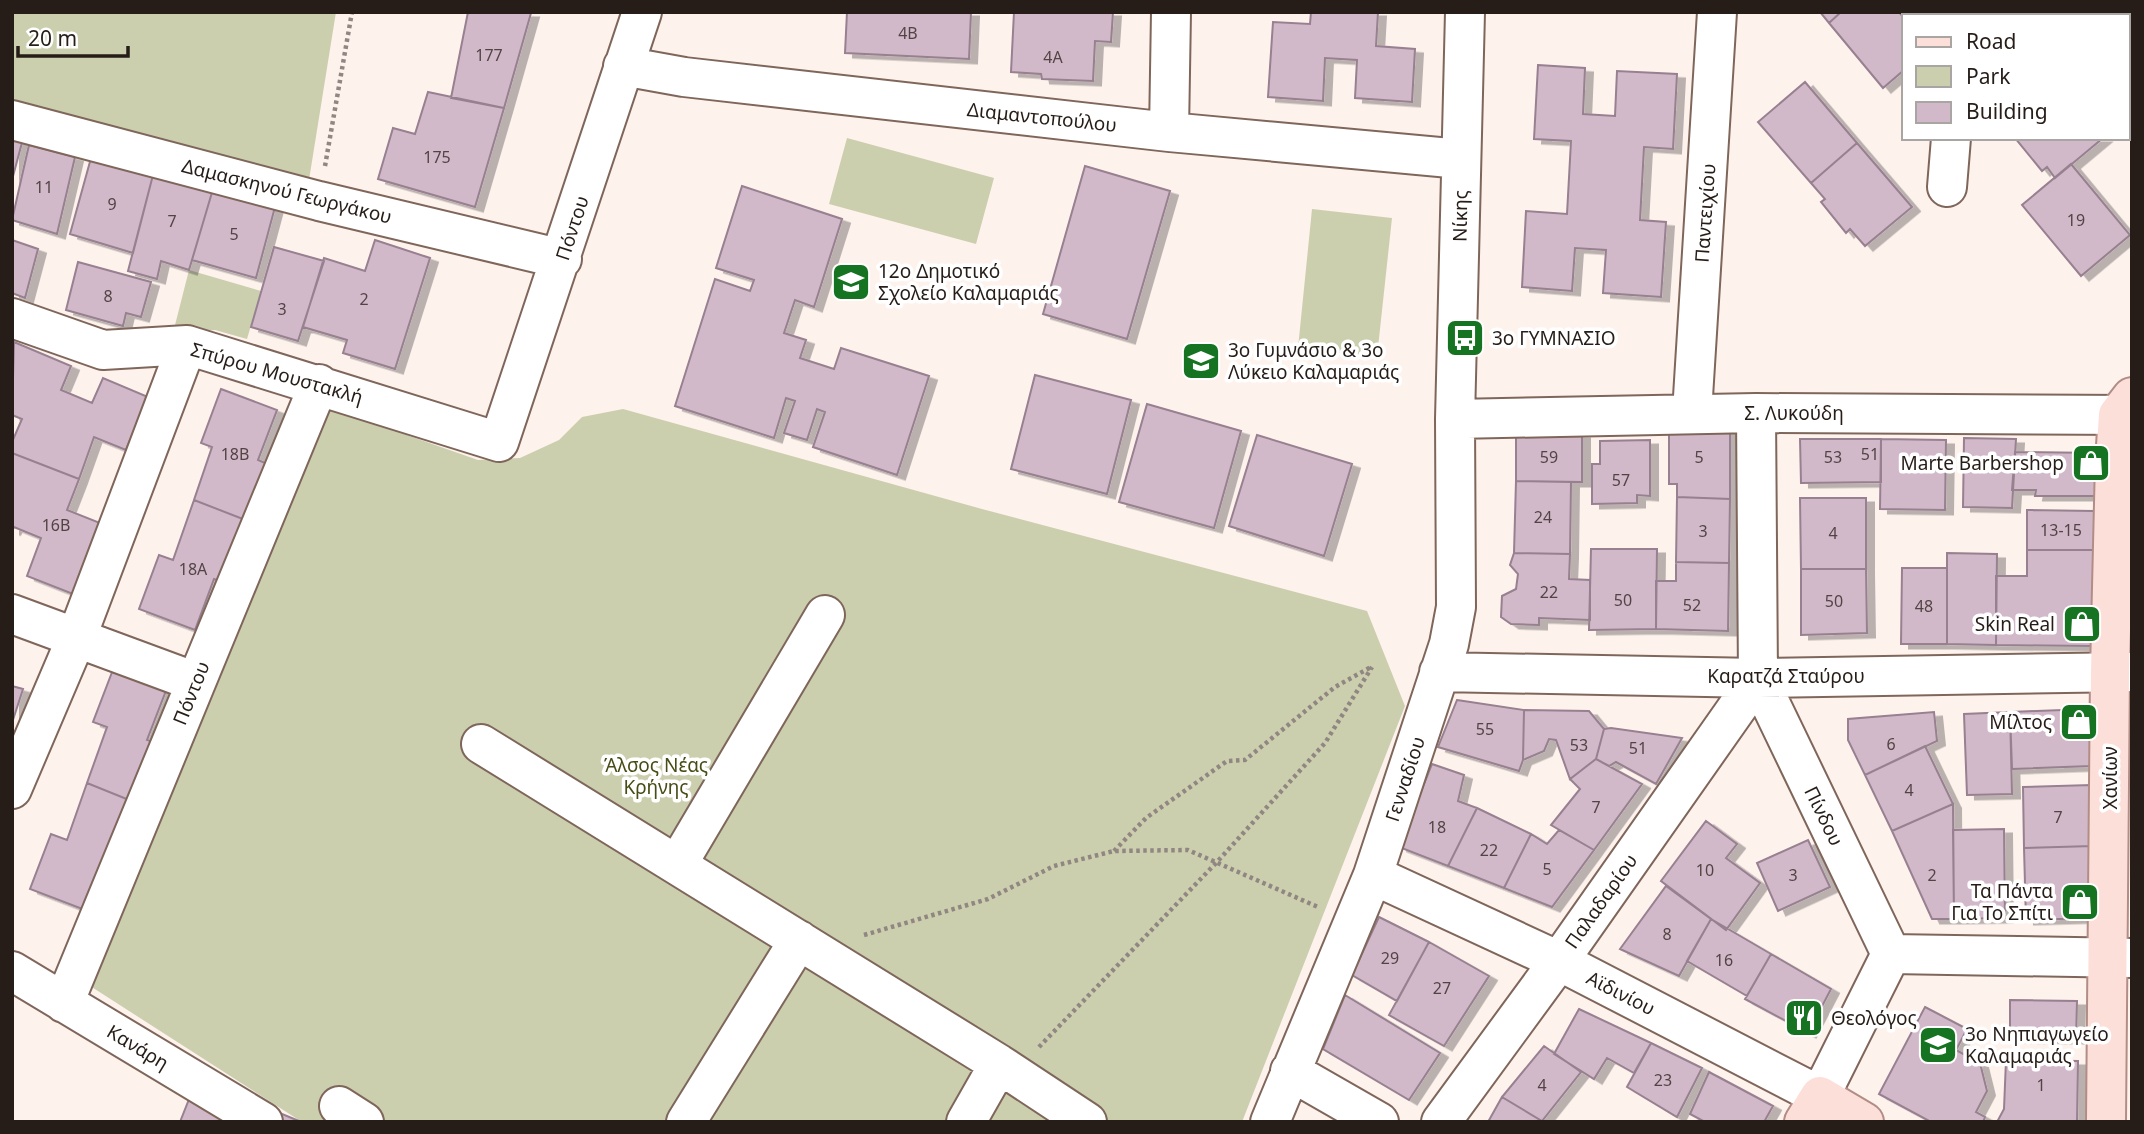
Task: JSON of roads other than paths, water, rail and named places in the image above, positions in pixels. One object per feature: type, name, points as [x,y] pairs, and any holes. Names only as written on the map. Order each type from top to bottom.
[{"type":"main road","name":"Χανίων","points":[[2106,1122],[2121,958],[2121,672],[2127,409]]},
{"type":"main road","name":"Αϊδινίου","points":[[1812,1109],[1864,1122]]},
{"type":"street","name":"Πόντου","points":[[499,442],[642,12]]},
{"type":"street","points":[[1169,132],[1171,12]]},
{"type":"street","name":"Νίκης","points":[[1455,419],[1465,12]]},
{"type":"street","name":"Παντειχίου","points":[[1692,413],[1717,12]]},
{"type":"street","name":"Διαμαντοπούλου","points":[[624,66],[684,77],[1169,132],[1461,159]]},
{"type":"street","name":"Δαμασκηνού Γεωργάκου","points":[[12,120],[319,201],[562,258]]},
{"type":"street","points":[[1947,187],[1951,140]]},
{"type":"street","name":"Σπύρου Μουστακλή","points":[[12,317],[103,350],[187,345],[499,442]]},
{"type":"street","points":[[12,789],[76,639],[187,345]]},
{"type":"street","name":"Πόντου","points":[[64,1003],[318,384]]},
{"type":"street","name":"Σ. Λυκούδη","points":[[1455,419],[1692,413],[2127,409]]},
{"type":"street","points":[[1756,413],[1758,678]]},
{"type":"street","name":"Γενναδίου","points":[[1270,1122],[1373,876],[1449,643],[1456,607],[1455,419]]},
{"type":"street","points":[[12,614],[196,682]]},
{"type":"street","points":[[677,865],[825,615]]},
{"type":"street","name":"Καρατζά Σταύρου","points":[[1440,672],[1758,678],[2121,672]]},
{"type":"street","name":"Πίνδου","points":[[1758,678],[1891,954]]},
{"type":"street","name":"Παλαδαρίου","points":[[1441,1122],[1559,961],[1758,678]]},
{"type":"street","points":[[481,744],[799,940],[1015,1059],[1087,1122]]},
{"type":"street","name":"Αϊδινίου","points":[[1373,876],[1559,961],[1812,1109]]},
{"type":"street","points":[[686,1122],[799,940]]},
{"type":"street","points":[[1812,1109],[1891,954],[2121,958]]},
{"type":"street","name":"Κανάρη","points":[[12,972],[263,1122]]},
{"type":"street","points":[[966,1122],[1015,1059]]},
{"type":"street","points":[[1290,1070],[1379,1122]]},
{"type":"place","name":"12ο Δημοτικό Σχολείο Καλαμαριάς","points":[[851,282]]},
{"type":"place","name":"3ο ΓΥΜΝΑΣΙΟ","points":[[1465,338]]},
{"type":"place","name":"3ο Γυμνάσιο & 3ο Λύκειο Καλαμαριάς","points":[[1201,361]]},
{"type":"place","name":"Marte Barbershop","points":[[2091,463]]},
{"type":"place","name":"Skin Real","points":[[2082,624]]},
{"type":"place","name":"Μίλτος","points":[[2079,722]]},
{"type":"place","name":"Τα Πάντα Για Το Σπίτι","points":[[2080,902]]},
{"type":"place","name":"Θεολόγος","points":[[1804,1018]]},
{"type":"place","name":"3ο Νηπιαγωγείο Καλαμαριάς","points":[[1938,1045]]},
{"type":"park label","name":"Άλσος Νέας Κρήνης","points":[[656,776]]}]
